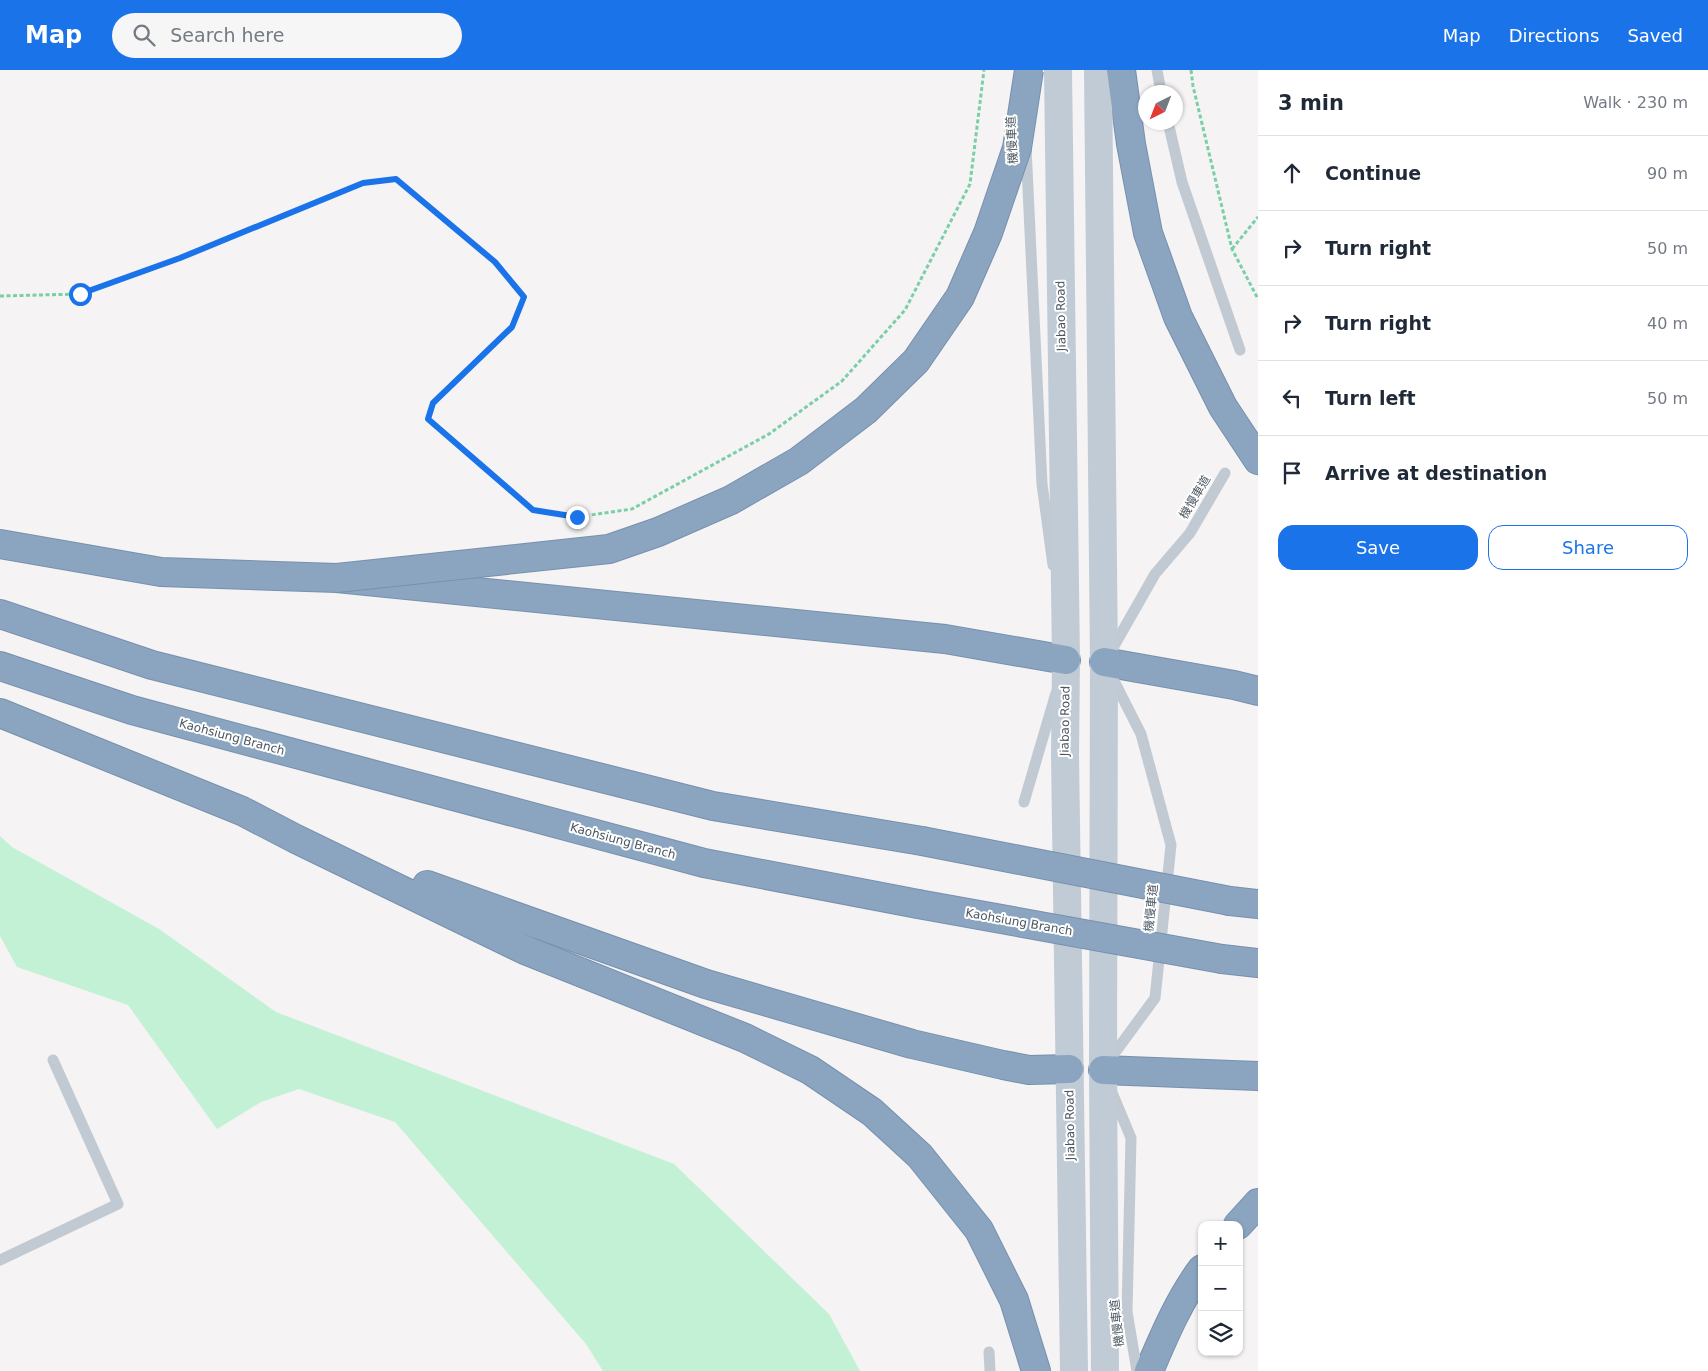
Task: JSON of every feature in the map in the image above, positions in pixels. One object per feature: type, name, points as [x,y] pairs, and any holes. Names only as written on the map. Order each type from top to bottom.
[{"type":"highway","points":[[337,578],[608,549],[658,532],[731,500],[799,460],[866,410],[916,361],[960,297],[988,233],[1016,148],[1029,70]]},
{"type":"highway","points":[[1121,70],[1131,144],[1148,233],[1178,317],[1223,407],[1258,460]]},
{"type":"highway","points":[[0,544],[161,572],[337,578],[945,639],[1066,660]]},
{"type":"highway","points":[[0,614],[152,665],[713,806],[922,841],[1230,901],[1258,904]]},
{"type":"highway","points":[[1104,662],[1258,691]]},
{"type":"highway","name":"Kaohsiung Branch","points":[[0,666],[132,710],[704,863],[1222,959],[1258,963]]},
{"type":"highway","points":[[0,713],[242,811],[525,950],[745,1038],[810,1070],[872,1112],[920,1156],[979,1230],[1014,1300],[1036,1371]]},
{"type":"highway","points":[[296,839],[716,987],[912,1044],[1029,1070],[1069,1069]]},
{"type":"highway","points":[[1103,1070],[1258,1076]]},
{"type":"highway","points":[[1242,1221],[1258,1203]]},
{"type":"highway","points":[[1150,1371],[1166,1330],[1198,1274]]},
{"type":"street","name":"Jiabao Road","points":[[1058,70],[1074,1371]]},
{"type":"street","points":[[1098,70],[1104,662],[1103,1070],[1105,1371]]},
{"type":"street","points":[[1066,660],[1104,662]]},
{"type":"street","points":[[1069,1069],[1103,1070]]},
{"type":"lane","name":"機慢車道","points":[[1023,70],[1042,484],[1066,660],[1024,802]]},
{"type":"lane","points":[[1157,70],[1160,85]]},
{"type":"lane","points":[[1170,130],[1182,182],[1240,350]]},
{"type":"lane","name":"機慢車道","points":[[1137,1371],[1127,1312],[1131,1138],[1103,1070],[1154,998],[1171,845],[1141,734],[1104,662],[1156,574],[1190,533],[1225,473]]},
{"type":"lane","points":[[0,1260],[118,1204],[53,1060]]},
{"type":"lane","points":[[990,1352],[990,1371]]},
{"type":"path","points":[[0,296],[80,294],[180,258],[363,183],[396,179],[495,262],[524,297],[512,327],[433,403],[428,419],[533,510],[577,517],[632,509],[769,434],[842,382],[905,310],[970,184],[984,70]]},
{"type":"path","points":[[1191,70],[1193,86],[1232,248],[1258,298]]},
{"type":"path","points":[[1232,248],[1258,217]]},
{"type":"green space","points":[[0,836],[12,847],[159,929],[276,1012],[674,1164],[829,1314],[860,1371],[603,1371],[586,1344],[395,1122],[299,1089],[261,1102],[217,1129],[128,1005],[17,967],[0,936]]},
{"type":"route","points":[[80,294],[180,258],[363,183],[396,179],[495,262],[524,297],[512,327],[433,403],[428,419],[533,510],[577,517]]}]
